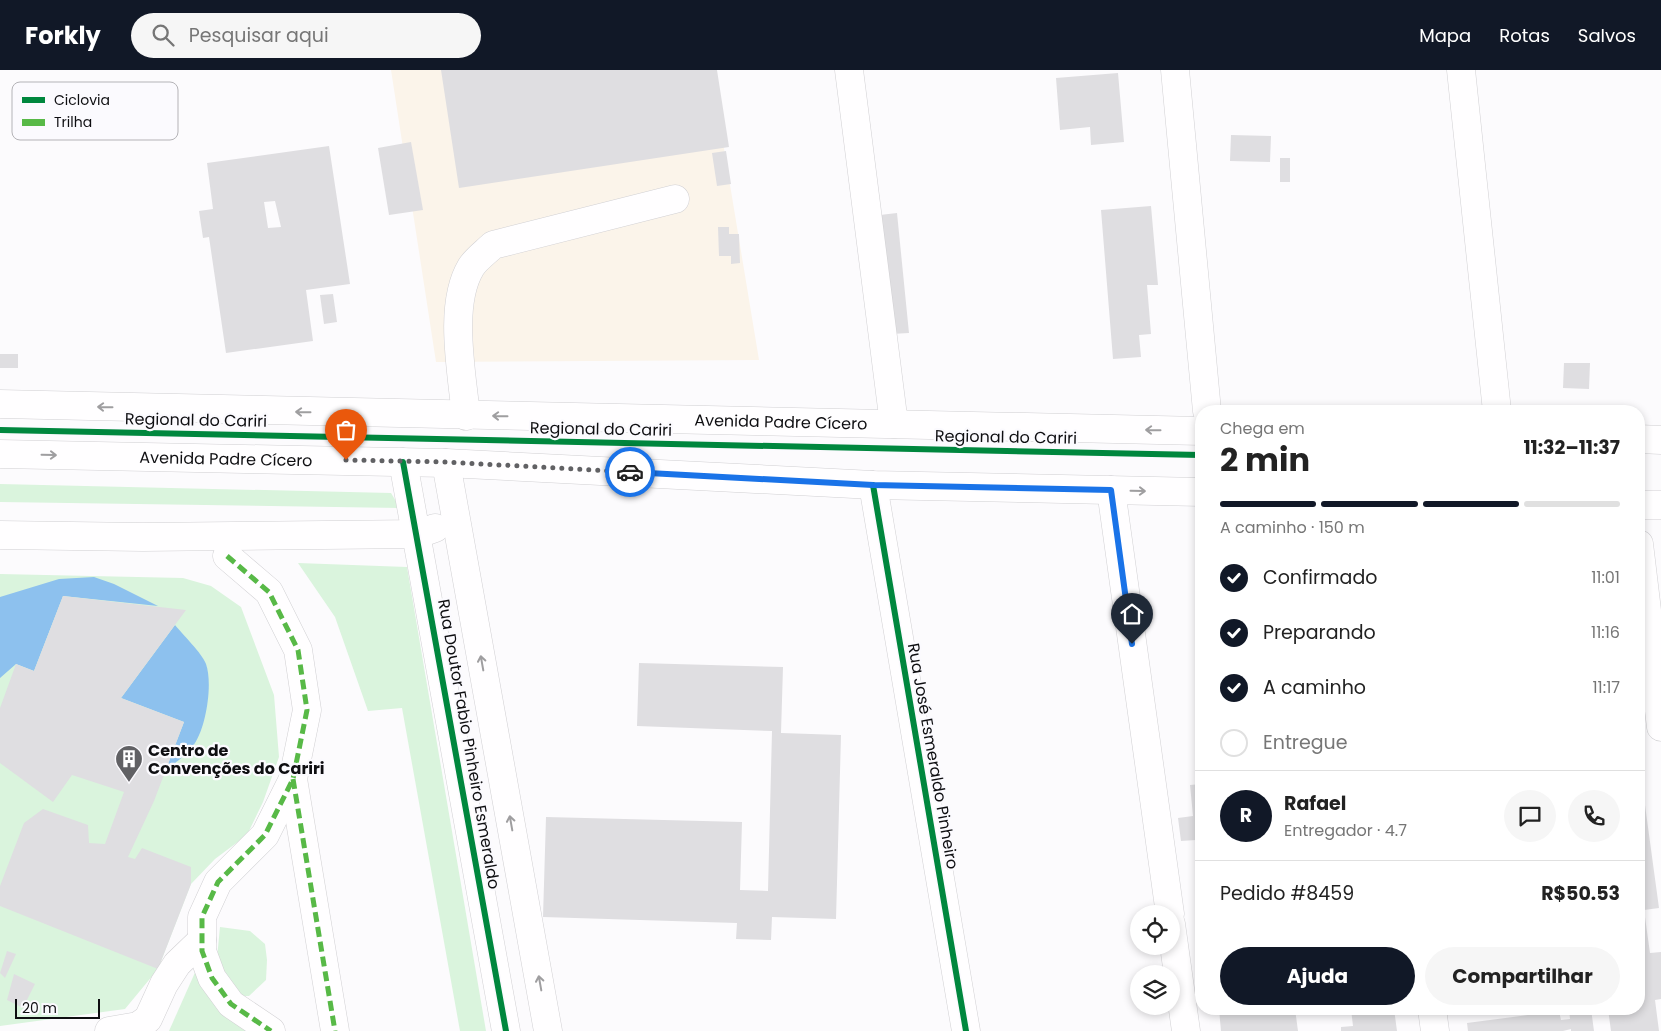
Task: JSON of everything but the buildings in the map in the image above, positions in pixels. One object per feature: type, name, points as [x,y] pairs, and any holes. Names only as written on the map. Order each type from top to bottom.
[{"type":"main road","points":[[849,70],[894,424]]},
{"type":"main road","points":[[1175,70],[1206,405]]},
{"type":"main road","points":[[1461,70],[1496,405]]},
{"type":"main road","points":[[466,416],[459,326],[461,294],[472,267],[493,245],[675,199]]},
{"type":"main road","name":"Avenida Padre Cícero","points":[[0,404],[466,416],[1195,431]]},
{"type":"main road","points":[[1645,439],[1661,440]]},
{"type":"main road","name":"Avenida Padre Cícero","points":[[0,454],[446,462],[873,485],[1195,492]]},
{"type":"main road","name":"Rua Doutor Fabio Pinheiro Esmeraldo","points":[[404,462],[506,1031]]},
{"type":"main road","name":"Rua Doutor Fabio Pinheiro Esmeraldo","points":[[446,462],[548,1031]]},
{"type":"main road","name":"Rua José Esmeraldo Pinheiro","points":[[873,485],[966,1031]]},
{"type":"main road","points":[[1111,490],[1169,905]]},
{"type":"main road","points":[[1645,505],[1661,505]]},
{"type":"main road","points":[[0,535],[143,537],[418,534],[457,520]]},
{"type":"main road","points":[[228,556],[269,592],[298,650],[307,710],[294,780],[265,835],[218,882],[202,917],[202,951],[212,978],[231,1004],[270,1031]]},
{"type":"main road","points":[[1645,594],[1661,727]]},
{"type":"main road","points":[[459,763],[499,755]]},
{"type":"main road","points":[[294,780],[335,1031]]},
{"type":"main road","points":[[109,1031],[138,1026],[148,1019],[164,984],[177,964],[202,940]]},
{"type":"main road","points":[[1175,955],[1186,1031]]},
{"type":"main road","points":[[1433,1015],[1435,1031]]},
{"type":"shaded area","points":[[391,70],[711,70],[759,360],[436,362]]},
{"type":"green space","points":[[0,484],[391,493],[400,508],[0,502]]},
{"type":"green space","points":[[298,563],[407,567],[486,1031],[460,1031],[402,708],[368,711],[335,617]]},
{"type":"green space","points":[[0,574],[183,578],[211,586],[241,607],[274,695],[279,757],[263,802],[247,835],[215,859],[191,884],[158,969],[125,1009],[0,1026]]},
{"type":"green space","points":[[220,927],[250,931],[265,944],[267,960],[266,980],[249,996],[238,996],[217,958]]},
{"type":"green space","points":[[197,968],[252,1031],[169,1031]]},
{"type":"water","points":[[94,577],[114,584],[158,606],[63,596],[34,671],[16,664],[0,678],[0,597],[59,579]]},
{"type":"water","points":[[175,625],[197,649],[204,660],[209,682],[205,716],[199,736],[182,758],[166,769],[184,722],[121,698]]},
{"type":"marked path","points":[[227,556],[269,592],[298,650],[307,710],[293,779],[265,835],[218,882],[202,917],[202,951],[212,978],[231,1004],[271,1031]]},
{"type":"marked path","points":[[293,779],[335,1031]]},
{"type":"cycle path","name":"Regional do Cariri","points":[[0,430],[1195,455]]},
{"type":"cycle path","points":[[403,462],[506,1031]]},
{"type":"cycle path","points":[[873,485],[966,1031]]},
{"type":"way so far","points":[[346,460],[446,462],[630,472]]},
{"type":"place","name":"Centro de Convenções do Cariri","points":[[129,783]]},
{"type":"route","points":[[630,472],[873,485],[1111,490],[1132,644]]}]
